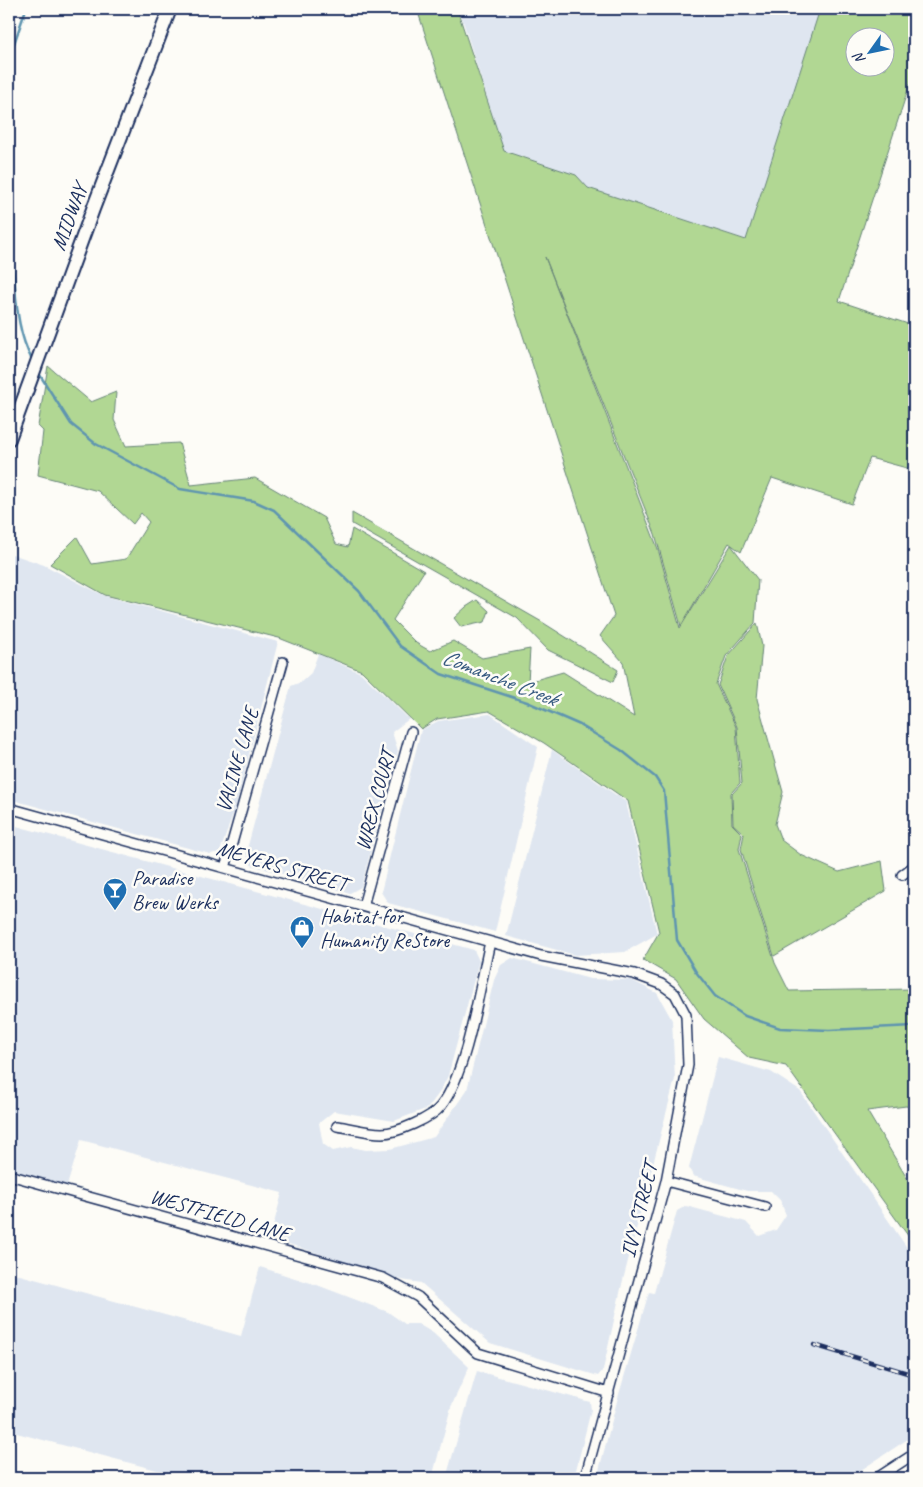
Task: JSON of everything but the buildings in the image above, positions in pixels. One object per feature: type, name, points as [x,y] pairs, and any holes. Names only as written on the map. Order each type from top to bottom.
[{"type":"main road","name":"MIDWAY","points":[[9,439],[93,209],[170,9]]},
{"type":"street","name":"VALINE LANE","points":[[225,868],[283,662]]},
{"type":"street","name":"WREX COURT","points":[[363,906],[412,732]]},
{"type":"street","name":"MEYERS STREET","points":[[9,808],[490,942],[579,965],[634,974]]},
{"type":"street","points":[[902,876],[914,866]]},
{"type":"street","points":[[337,1126],[383,1133],[416,1123],[440,1107],[452,1086],[461,1062],[490,942]]},
{"type":"street","name":"IVY STREET","points":[[585,1478],[666,1181],[688,1065],[686,1015],[676,994],[661,984],[634,974]]},
{"type":"street","name":"WESTFIELD LANE","points":[[9,1175],[383,1278],[418,1297],[478,1353],[609,1393]]},
{"type":"street","points":[[666,1181],[765,1207]]},
{"type":"street","points":[[877,1478],[914,1454]]},
{"type":"shaded area","points":[[459,9],[820,9],[747,240],[587,188],[575,175],[504,151]]},
{"type":"shaded area","points":[[9,553],[44,565],[105,596],[278,642],[236,805],[220,852],[210,854],[9,799]]},
{"type":"shaded area","points":[[318,654],[361,673],[409,719],[392,732],[398,751],[361,887],[350,893],[251,865],[246,853],[291,686],[301,682],[311,673]]},
{"type":"shaded area","points":[[490,714],[538,747],[495,932],[388,903],[381,892],[421,730],[438,721]]},
{"type":"shaded area","points":[[552,750],[626,802],[657,934],[625,952],[575,955],[506,936]]},
{"type":"shaded area","points":[[9,824],[474,950],[479,961],[448,1076],[439,1093],[428,1108],[394,1121],[334,1111],[319,1123],[323,1144],[333,1151],[351,1147],[366,1150],[390,1149],[434,1137],[467,1090],[494,980],[501,965],[512,958],[590,979],[631,980],[657,993],[672,1020],[675,1079],[622,1284],[603,1370],[598,1376],[490,1343],[421,1283],[402,1280],[270,1238],[282,1193],[81,1140],[66,1189],[9,1173]]},
{"type":"shaded area","points":[[718,1057],[771,1072],[800,1091],[914,1258],[914,1435],[849,1478],[597,1478],[649,1292],[654,1293],[677,1211],[686,1206],[746,1222],[759,1236],[776,1230],[786,1215],[780,1200],[771,1191],[747,1191],[693,1176],[689,1168]]},
{"type":"shaded area","points":[[260,1267],[317,1285],[388,1312],[405,1324],[418,1324],[433,1333],[469,1367],[451,1407],[432,1478],[362,1478],[343,1474],[341,1478],[187,1478],[9,1431],[9,1272],[241,1336]]},
{"type":"shaded area","points":[[477,1371],[590,1402],[591,1410],[574,1478],[446,1478]]},
{"type":"green space","points":[[417,9],[457,9],[504,151],[576,175],[588,188],[746,240],[820,9],[914,9],[914,71],[839,301],[914,326],[914,470],[870,458],[852,504],[772,478],[741,552],[729,543],[681,626],[655,534],[545,257],[658,549],[680,628],[731,545],[758,580],[755,623],[726,656],[716,684],[736,727],[740,783],[731,793],[732,824],[742,834],[739,849],[775,963],[789,991],[914,989],[914,1108],[906,1106],[867,1111],[914,1190],[914,1244],[786,1066],[749,1058],[704,1019],[676,979],[643,960],[659,932],[628,801],[544,743],[489,711],[437,719],[421,729],[362,671],[279,638],[105,595],[50,564],[77,537],[92,564],[126,559],[149,522],[141,513],[133,524],[98,491],[38,475],[43,431],[38,426],[48,366],[91,402],[116,392],[114,420],[126,446],[179,443],[191,485],[255,478],[324,518],[336,544],[348,547],[352,529],[424,571],[393,620],[416,643],[430,651],[453,641],[482,658],[530,649],[528,682],[563,672],[634,717],[623,662],[600,636],[614,616]]},
{"type":"green space","points":[[352,513],[542,622],[618,670],[613,682],[548,650],[517,618],[352,524]]},
{"type":"green space","points":[[477,600],[489,611],[485,622],[461,627],[454,618]]},
{"type":"green space","points":[[757,623],[762,646],[757,699],[783,792],[775,824],[781,840],[801,855],[839,872],[882,861],[886,891],[774,956],[741,849],[744,834],[733,824],[732,794],[742,783],[737,727],[718,685],[728,656]]},
{"type":"waterway","name":"Comanche Creek","points":[[9,58],[26,9]]},
{"type":"waterway","name":"Comanche Creek","points":[[9,241],[18,316],[21,331],[32,360]]},
{"type":"waterway","name":"Comanche Creek","points":[[38,372],[71,424],[96,444],[180,489],[254,501],[274,510],[359,591],[400,646],[441,674],[527,702],[580,725],[621,750],[655,777],[664,791],[677,940],[696,972],[715,996],[745,1016],[780,1028],[829,1030],[914,1026]]},
{"type":"railway","points":[[814,1345],[914,1375]]},
{"type":"place","name":"Paradise Brew Werks","points":[[115,911]]},
{"type":"place","name":"Habitat for Humanity ReStore","points":[[302,949]]}]
